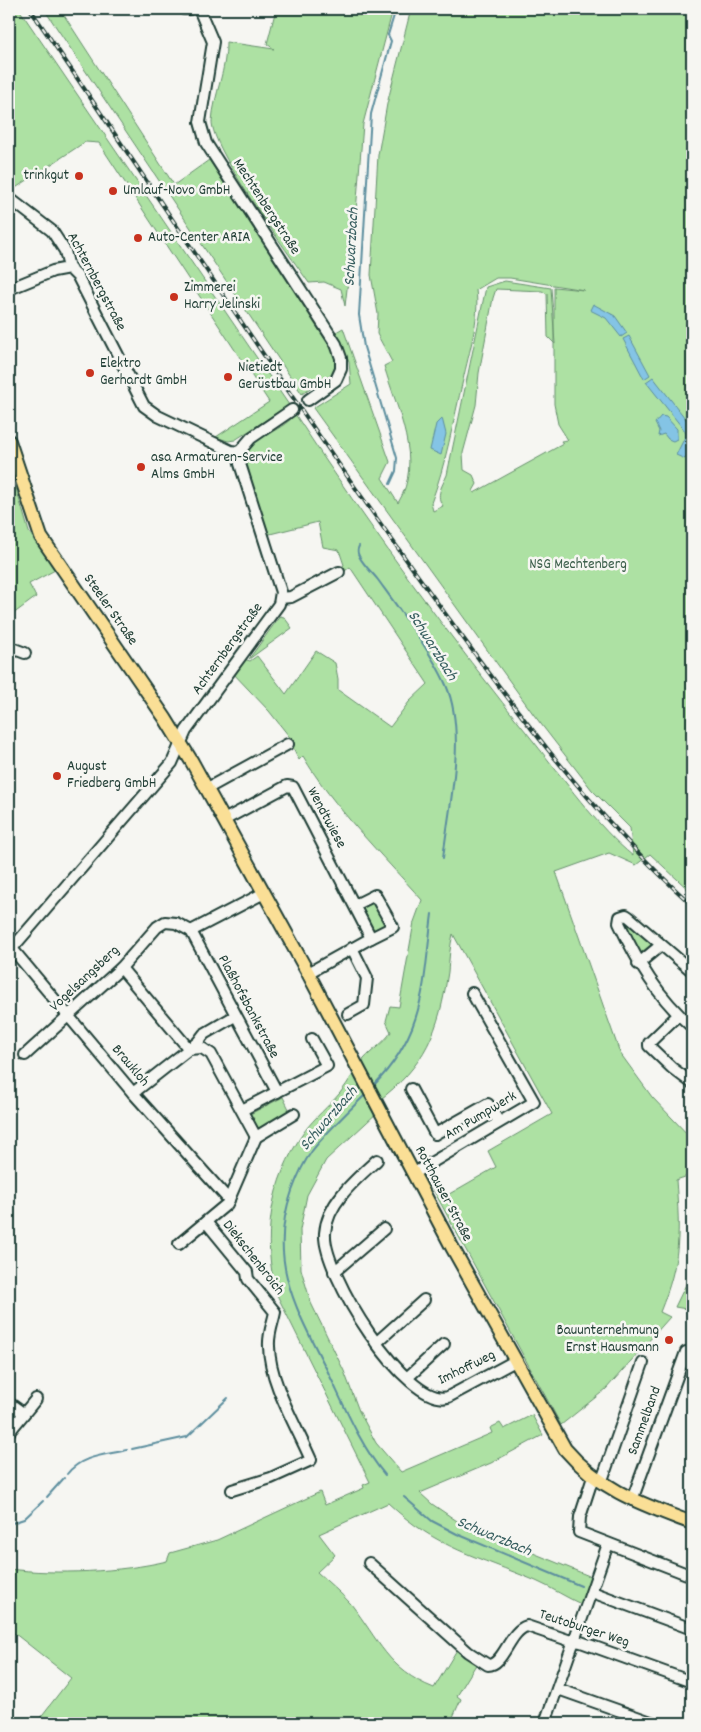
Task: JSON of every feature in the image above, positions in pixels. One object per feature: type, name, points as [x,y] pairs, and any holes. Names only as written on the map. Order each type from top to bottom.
[{"type":"main road","name":"Steeler Straße","points":[[9,444],[35,520],[45,543],[181,743],[224,820]]},
{"type":"main road","name":"Rotthauser Straße","points":[[224,820],[565,1449],[597,1480],[632,1500],[692,1523]]},
{"type":"street","points":[[184,9],[189,9]]},
{"type":"street","name":"Mechtenbergstraße","points":[[199,9],[213,42],[200,122],[206,143],[306,296],[336,344],[341,358],[341,369],[336,380],[308,400]]},
{"type":"street","name":"Achternbergstraße","points":[[9,198],[52,231],[65,251],[69,268],[78,277],[144,406],[158,416],[231,451],[239,452],[240,464],[281,598],[276,608],[186,731],[177,756],[158,781],[10,948]]},
{"type":"street","points":[[9,289],[53,272],[69,268]]},
{"type":"street","points":[[239,452],[251,438],[292,410]]},
{"type":"street","points":[[281,598],[291,597],[340,572]]},
{"type":"street","points":[[9,648],[25,653]]},
{"type":"street","points":[[206,789],[288,744]]},
{"type":"street","name":"Wendtwiese","points":[[224,820],[287,786],[293,787],[372,938]]},
{"type":"street","points":[[191,931],[264,893]]},
{"type":"street","points":[[308,973],[392,927],[375,895],[356,905]]},
{"type":"street","points":[[692,971],[629,917],[626,915],[620,917],[619,923],[638,964],[657,992],[692,1027]]},
{"type":"street","name":"Vogelsangsberg","points":[[25,1055],[121,968],[150,934],[165,922],[176,923],[191,931]]},
{"type":"street","name":"Plaßhofsbankstraße","points":[[191,931],[277,1092]]},
{"type":"street","points":[[638,964],[661,944]]},
{"type":"street","name":"Braukloh","points":[[10,948],[133,1093],[229,1200]]},
{"type":"street","points":[[348,1014],[364,1005],[368,978],[352,948]]},
{"type":"street","points":[[121,968],[189,1049]]},
{"type":"street","name":"Am Pumpwerk","points":[[414,1173],[534,1102],[472,993]]},
{"type":"street","points":[[678,1015],[649,1043],[649,1046],[672,1068],[692,1082]]},
{"type":"street","points":[[133,1093],[189,1049],[204,1034],[235,1016]]},
{"type":"street","points":[[242,1110],[327,1066],[312,1039]]},
{"type":"street","points":[[189,1049],[202,1048],[211,1054],[256,1137]]},
{"type":"street","points":[[411,1089],[435,1134],[488,1104],[499,1122]]},
{"type":"street","points":[[179,1244],[227,1204],[256,1137],[294,1114]]},
{"type":"street","name":"Imhoffweg","points":[[377,1160],[345,1192],[329,1216],[325,1243],[326,1255],[355,1313],[376,1343],[408,1377],[427,1394],[440,1399],[516,1361]]},
{"type":"street","name":"Diekschenbroich","points":[[206,1222],[247,1272],[248,1279],[275,1312],[268,1348],[279,1388],[311,1460],[271,1478],[232,1490]]},
{"type":"street","points":[[334,1272],[384,1229]]},
{"type":"street","points":[[376,1343],[424,1300]]},
{"type":"street","name":"Imhoffweg","points":[[408,1377],[444,1344]]},
{"type":"street","name":"Sammelband","points":[[632,1500],[689,1353]]},
{"type":"street","name":"Sammelband","points":[[608,1544],[579,1532],[580,1517],[597,1480],[643,1363]]},
{"type":"street","points":[[9,1432],[36,1399]]},
{"type":"street","points":[[9,1403],[24,1414]]},
{"type":"street","points":[[546,1723],[608,1544],[692,1576]]},
{"type":"street","name":"Teutoburger Weg","points":[[369,1563],[468,1652],[488,1665],[496,1662],[517,1631],[526,1626],[692,1682]]},
{"type":"street","points":[[592,1592],[692,1629]]},
{"type":"street","points":[[558,1688],[654,1723]]},
{"type":"green space","points":[[9,9],[19,9],[289,405],[235,440],[228,441],[216,437],[269,402],[99,143],[85,142],[11,191],[9,189]]},
{"type":"green space","points":[[44,9],[60,9],[174,185],[209,160],[337,358],[332,374],[321,386],[314,385],[302,394]]},
{"type":"green space","points":[[276,9],[393,9],[363,124],[356,212],[345,306],[341,289],[324,282],[309,283],[237,177],[215,135],[212,121],[213,111],[225,62],[226,42],[274,49],[267,44]]},
{"type":"green space","name":"NSG Mechtenberg","points":[[411,9],[692,9],[692,893],[650,854],[636,865],[609,853],[556,872],[620,1053],[652,1097],[692,1139],[692,1178],[688,1176],[676,1180],[677,1247],[672,1277],[660,1312],[670,1317],[606,1389],[561,1425],[422,1169],[426,1167],[444,1197],[496,1167],[488,1151],[552,1114],[453,934],[440,1012],[428,1045],[408,1074],[377,1102],[379,1111],[326,1160],[307,1195],[300,1230],[301,1269],[311,1303],[344,1371],[359,1411],[376,1443],[401,1472],[492,1433],[490,1428],[500,1423],[504,1429],[532,1415],[543,1435],[491,1463],[420,1493],[432,1504],[460,1523],[594,1578],[583,1605],[536,1581],[458,1550],[406,1519],[388,1503],[319,1534],[335,1555],[317,1572],[351,1604],[377,1642],[395,1663],[418,1681],[434,1688],[458,1648],[477,1663],[457,1696],[461,1699],[453,1717],[462,1723],[36,1723],[71,1678],[9,1629],[9,1569],[47,1572],[109,1570],[167,1561],[170,1553],[217,1540],[320,1492],[325,1505],[364,1488],[363,1485],[370,1482],[277,1295],[272,1274],[270,1231],[276,1190],[292,1151],[304,1132],[340,1093],[367,1055],[391,1032],[386,1021],[390,1006],[399,1007],[414,922],[422,900],[343,812],[303,756],[299,760],[290,741],[292,740],[269,711],[231,671],[241,658],[250,661],[257,656],[286,694],[316,651],[335,663],[338,690],[390,727],[409,702],[428,684],[350,567],[341,574],[339,569],[344,565],[339,550],[323,547],[318,522],[266,535],[243,461],[251,446],[289,421],[295,414],[381,540],[471,662],[581,802],[633,856],[630,828],[592,790],[534,715],[313,408],[351,384],[349,362],[336,332],[343,328],[390,462],[382,478],[398,503],[405,487],[409,470],[406,435],[384,366],[392,362],[377,334],[378,314],[371,275],[378,155],[387,104]],"holes":[[[496,278],[510,278],[584,290],[554,287],[554,330],[551,288],[505,281],[486,287],[447,475],[439,495],[443,506],[433,511],[431,503],[445,458],[473,335],[477,312],[476,290]],[[496,289],[542,291],[547,294],[548,337],[554,343],[554,404],[558,424],[568,440],[561,441],[563,444],[474,493],[473,491],[477,484],[473,475],[464,470],[463,453],[476,405],[479,373]]]},
{"type":"green space","points":[[16,488],[29,532],[55,570],[29,584],[36,597],[9,617],[9,490]]},
{"type":"green space","points":[[280,616],[284,617],[292,628],[249,659]]},
{"type":"green space","points":[[375,901],[388,926],[373,933],[360,909]]},
{"type":"green space","points":[[625,919],[654,945],[640,957],[623,921]]},
{"type":"green space","points":[[283,1097],[291,1113],[257,1129],[250,1114]]},
{"type":"green space","points":[[692,1272],[692,1310],[675,1307]]},
{"type":"water","points":[[593,304],[615,316],[627,333],[621,337],[606,318],[590,310]]},
{"type":"water","points":[[629,336],[650,375],[644,379],[623,339]]},
{"type":"water","points":[[653,377],[692,427],[692,443],[685,459],[676,455],[686,435],[685,431],[646,382]]},
{"type":"water","points":[[661,416],[666,417],[677,429],[677,439],[673,441],[664,434],[658,436],[659,431],[655,423]]},
{"type":"water","points":[[442,418],[446,434],[441,455],[430,450],[436,424]]},
{"type":"waterway","name":"Schwarzbach","points":[[390,484],[396,471],[397,458],[364,347],[359,315],[371,114],[391,41],[388,35],[396,9]]},
{"type":"waterway","name":"Schwarzbach","points":[[359,546],[358,552],[361,560],[396,604],[440,672],[452,704],[455,725],[455,770],[443,858]]},
{"type":"waterway","name":"Schwarzbach","points":[[373,1086],[390,1066],[413,1026],[423,985],[432,914]]},
{"type":"waterway","name":"Schwarzbach","points":[[367,1093],[338,1121],[312,1151],[298,1175],[285,1216],[284,1262],[288,1284],[305,1326],[360,1438],[385,1475]]},
{"type":"waterway","points":[[132,1449],[187,1437],[228,1398]]},
{"type":"waterway","points":[[67,1474],[87,1459],[127,1450]]},
{"type":"waterway","points":[[47,1497],[64,1478]]},
{"type":"waterway","name":"Schwarzbach","points":[[404,1497],[432,1521],[457,1534],[581,1586]]},
{"type":"waterway","points":[[9,1524],[24,1519],[43,1501]]},
{"type":"tunnel","points":[[292,410],[308,400]]},
{"type":"railway","points":[[30,9],[372,512],[485,668],[583,792],[654,869],[692,905]]},
{"type":"place","name":"trinkgut","points":[[79,176]]},
{"type":"place","name":"Umlauf-Novo GmbH","points":[[113,191]]},
{"type":"place","name":"Auto-Center ARIA","points":[[138,238]]},
{"type":"place","name":"Zimmerei Harry Jelinski","points":[[174,297]]},
{"type":"place","name":"Elektro Gerhardt GmbH","points":[[90,373]]},
{"type":"place","name":"Nietiedt Gerüstbau GmbH","points":[[228,377]]},
{"type":"place","name":"asa Armaturen-Service Alms GmbH","points":[[141,467]]},
{"type":"place","name":"August Friedberg GmbH","points":[[57,776]]},
{"type":"place","name":"Bauunternehmung Ernst Hausmann","points":[[669,1340]]}]
